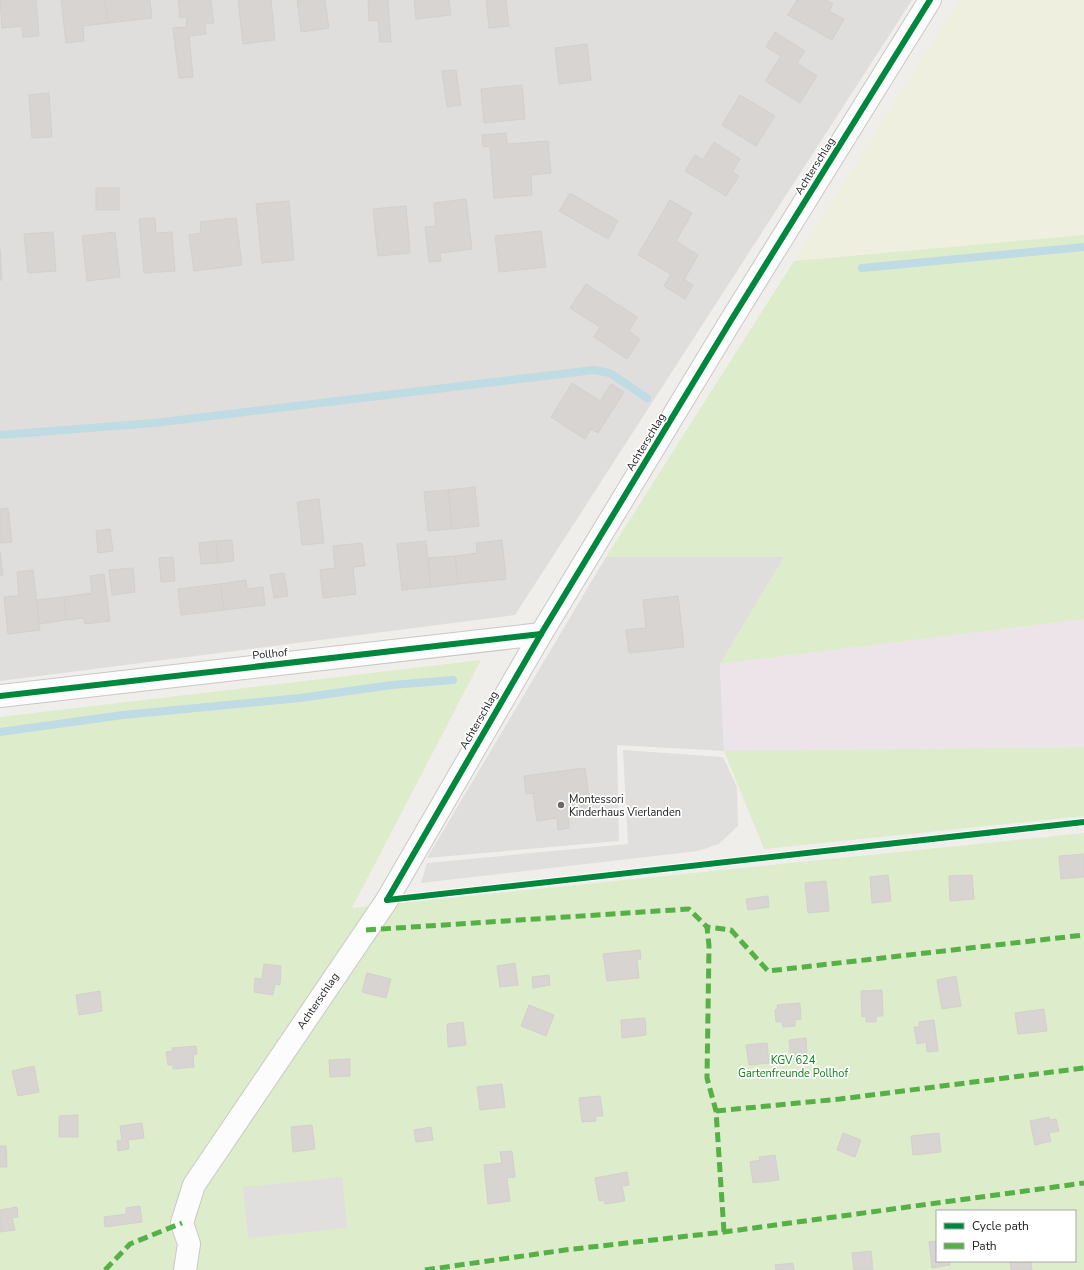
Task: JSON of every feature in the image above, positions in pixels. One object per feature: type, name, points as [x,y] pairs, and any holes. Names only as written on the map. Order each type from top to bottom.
[{"type":"street","name":"Achterschlag","points":[[185,1270],[189,1244],[182,1223],[194,1185],[387,900],[541,634],[730,322],[930,0]]},
{"type":"street","name":"Pollhof","points":[[0,696],[541,634]]},
{"type":"shaded area","points":[[0,0],[912,0],[515,615],[0,681]]},
{"type":"shaded area","points":[[606,557],[784,557],[720,664],[724,751],[617,745],[619,841],[427,858]]},
{"type":"shaded area","points":[[1084,619],[1084,747],[724,751],[720,664]]},
{"type":"shaded area","points":[[623,750],[723,757],[737,787],[738,826],[719,844],[698,851],[421,883],[427,863],[628,844]]},
{"type":"shaded area","points":[[342,1177],[347,1228],[248,1238],[243,1187]]},
{"type":"green space","points":[[959,0],[1084,0],[1084,235],[794,261]]},
{"type":"green space","points":[[1084,235],[1084,619],[720,664],[784,557],[606,557],[794,261]]},
{"type":"green space","name":"KGV 624 Gartenfreunde Pollhof","points":[[481,660],[352,908],[1084,833],[1084,1270],[0,1270],[0,717]]},
{"type":"green space","points":[[1084,747],[1084,816],[764,849],[724,751]]},
{"type":"building","points":[[0,0],[36,0],[39,36],[23,37],[22,26],[2,28]]},
{"type":"building","points":[[61,0],[105,0],[108,23],[83,26],[84,41],[66,43]]},
{"type":"building","points":[[105,0],[150,0],[152,18],[108,23]]},
{"type":"building","points":[[178,0],[211,0],[214,23],[205,24],[206,34],[189,36],[193,77],[179,78],[173,28],[187,27],[186,17],[180,18]]},
{"type":"building","points":[[238,0],[271,0],[275,40],[243,44]]},
{"type":"building","points":[[297,0],[325,0],[329,28],[301,32]]},
{"type":"building","points":[[368,0],[388,0],[391,42],[380,42],[378,20],[369,21]]},
{"type":"building","points":[[414,0],[449,0],[451,15],[416,19]]},
{"type":"building","points":[[486,0],[506,0],[509,26],[489,28]]},
{"type":"building","points":[[797,0],[826,0],[833,4],[829,11],[844,19],[832,40],[788,15]]},
{"type":"building","points":[[775,32],[805,51],[797,63],[817,76],[800,103],[765,81],[781,56],[766,47]]},
{"type":"building","points":[[587,44],[591,80],[559,84],[555,48]]},
{"type":"building","points":[[456,70],[461,105],[447,107],[442,71]]},
{"type":"building","points":[[522,85],[525,119],[484,123],[481,89]]},
{"type":"building","points":[[49,93],[52,137],[32,138],[29,95]]},
{"type":"building","points":[[740,95],[775,116],[756,146],[722,125]]},
{"type":"building","points":[[506,133],[507,144],[548,141],[551,173],[531,175],[532,195],[494,198],[490,146],[483,147],[482,135]]},
{"type":"building","points":[[714,142],[740,159],[732,172],[739,176],[726,196],[685,171],[695,155],[703,160]]},
{"type":"building","points":[[96,188],[119,188],[119,210],[96,210]]},
{"type":"building","points":[[570,193],[618,221],[608,239],[559,211]]},
{"type":"building","points":[[466,199],[472,249],[440,253],[441,261],[429,262],[425,227],[436,226],[434,203]]},
{"type":"building","points":[[670,200],[692,213],[676,241],[698,255],[684,280],[693,285],[685,299],[664,286],[671,274],[638,255]]},
{"type":"building","points":[[289,201],[294,260],[262,263],[256,204]]},
{"type":"building","points":[[406,206],[410,253],[378,256],[373,209]]},
{"type":"building","points":[[155,218],[156,233],[172,232],[175,271],[144,273],[139,219]]},
{"type":"building","points":[[236,218],[242,265],[194,271],[189,235],[201,233],[200,222]]},
{"type":"building","points":[[541,231],[546,267],[499,272],[495,236]]},
{"type":"building","points":[[53,232],[56,271],[28,273],[24,234]]},
{"type":"building","points":[[115,232],[120,277],[87,281],[82,236]]},
{"type":"building","points":[[0,249],[2,280],[0,280]]},
{"type":"building","points":[[586,284],[637,317],[629,331],[640,339],[627,359],[594,337],[600,327],[570,308]]},
{"type":"building","points":[[572,383],[600,401],[611,384],[624,392],[598,433],[591,429],[585,439],[551,417]]},
{"type":"building","points":[[475,487],[479,526],[452,529],[448,490]]},
{"type":"building","points":[[448,490],[452,529],[428,531],[424,492]]},
{"type":"building","points":[[319,499],[324,543],[302,545],[297,502]]},
{"type":"building","points":[[8,508],[12,542],[0,543],[0,509]]},
{"type":"building","points":[[110,529],[113,551],[98,553],[96,531]]},
{"type":"building","points":[[232,540],[234,561],[218,563],[216,541]]},
{"type":"building","points":[[502,540],[506,579],[458,584],[455,556],[477,553],[476,543]]},
{"type":"building","points":[[216,541],[218,563],[201,564],[199,543]]},
{"type":"building","points":[[426,541],[431,587],[402,590],[397,544]]},
{"type":"building","points":[[362,543],[365,566],[353,567],[356,594],[323,598],[320,570],[335,568],[333,546]]},
{"type":"building","points":[[0,551],[3,575],[0,576]]},
{"type":"building","points":[[455,556],[458,584],[431,587],[428,558]]},
{"type":"building","points":[[173,557],[175,581],[161,582],[159,558]]},
{"type":"building","points":[[133,568],[135,592],[112,595],[109,570]]},
{"type":"building","points":[[33,570],[40,630],[8,634],[4,597],[19,596],[17,572]]},
{"type":"building","points":[[284,573],[288,596],[274,598],[270,575]]},
{"type":"building","points":[[104,574],[110,621],[85,624],[84,618],[66,620],[64,597],[92,593],[90,576]]},
{"type":"building","points":[[246,580],[247,589],[263,587],[265,605],[224,610],[220,584]]},
{"type":"building","points":[[220,584],[224,610],[181,615],[178,589]]},
{"type":"building","points":[[678,596],[684,647],[629,653],[626,630],[646,628],[643,600]]},
{"type":"building","points":[[64,597],[66,620],[39,624],[37,600]]},
{"type":"building","points":[[585,768],[591,814],[568,817],[569,828],[558,830],[557,818],[537,821],[533,793],[526,794],[524,776]]},
{"type":"building","points":[[1084,854],[1084,877],[1061,879],[1059,856]]},
{"type":"building","points":[[888,875],[891,901],[872,903],[870,877]]},
{"type":"building","points":[[972,875],[974,899],[950,901],[949,876]]},
{"type":"building","points":[[826,881],[829,911],[808,913],[805,883]]},
{"type":"building","points":[[768,896],[769,907],[748,910],[746,899]]},
{"type":"building","points":[[640,950],[641,959],[637,959],[639,978],[607,981],[603,954]]},
{"type":"building","points":[[515,963],[518,985],[500,987],[497,966]]},
{"type":"building","points":[[264,964],[281,966],[280,985],[275,984],[273,995],[254,992],[255,978],[262,979]]},
{"type":"building","points":[[367,973],[391,979],[386,998],[362,992]]},
{"type":"building","points":[[549,975],[550,985],[533,988],[532,977]]},
{"type":"building","points":[[956,976],[961,1006],[942,1009],[937,980]]},
{"type":"building","points":[[882,990],[883,1016],[876,1016],[876,1022],[866,1022],[866,1016],[862,1017],[861,991]]},
{"type":"building","points":[[100,991],[102,1011],[79,1015],[76,995]]},
{"type":"building","points":[[800,1003],[801,1019],[795,1020],[795,1026],[783,1027],[782,1022],[776,1022],[775,1010],[778,1009],[777,1005]]},
{"type":"building","points":[[529,1005],[554,1015],[546,1036],[521,1026]]},
{"type":"building","points":[[1044,1009],[1047,1031],[1018,1034],[1015,1013]]},
{"type":"building","points":[[645,1018],[646,1035],[622,1038],[621,1020]]},
{"type":"building","points":[[934,1020],[938,1051],[927,1052],[926,1042],[917,1044],[914,1027],[919,1027],[919,1022]]},
{"type":"building","points":[[463,1022],[466,1045],[448,1047],[447,1024]]},
{"type":"building","points":[[806,1038],[807,1057],[791,1058],[789,1040]]},
{"type":"building","points":[[767,1043],[769,1063],[749,1065],[746,1045]]},
{"type":"building","points":[[196,1046],[197,1054],[193,1055],[194,1067],[173,1069],[173,1065],[168,1065],[166,1052],[172,1051],[172,1048]]},
{"type":"building","points":[[350,1059],[350,1076],[330,1077],[329,1060]]},
{"type":"building","points":[[34,1066],[39,1092],[18,1096],[12,1071]]},
{"type":"building","points":[[502,1084],[505,1107],[480,1110],[477,1087]]},
{"type":"building","points":[[600,1096],[603,1116],[596,1116],[596,1121],[582,1122],[579,1098]]},
{"type":"building","points":[[78,1115],[78,1137],[59,1137],[59,1116]]},
{"type":"building","points":[[1049,1117],[1050,1120],[1056,1119],[1059,1131],[1049,1133],[1051,1141],[1035,1145],[1030,1121]]},
{"type":"building","points":[[142,1123],[144,1138],[128,1140],[129,1149],[118,1151],[117,1141],[122,1140],[120,1126]]},
{"type":"building","points":[[312,1125],[315,1149],[293,1152],[291,1127]]},
{"type":"building","points":[[431,1127],[433,1140],[416,1142],[414,1130]]},
{"type":"building","points":[[843,1133],[861,1140],[855,1157],[837,1150]]},
{"type":"building","points":[[939,1133],[941,1152],[913,1155],[911,1136]]},
{"type":"building","points":[[0,1146],[6,1146],[7,1167],[0,1167]]},
{"type":"building","points":[[512,1151],[515,1177],[507,1178],[510,1201],[488,1204],[484,1165],[502,1163],[500,1152]]},
{"type":"building","points":[[775,1155],[779,1180],[753,1183],[750,1162],[760,1160],[759,1157]]},
{"type":"building","points":[[627,1172],[629,1185],[622,1186],[625,1201],[605,1204],[604,1200],[599,1201],[595,1178]]},
{"type":"building","points":[[140,1206],[142,1222],[105,1227],[104,1217],[126,1214],[126,1208]]},
{"type":"building","points":[[17,1207],[18,1217],[12,1218],[15,1230],[0,1232],[0,1210]]},
{"type":"building","points":[[936,1241],[936,1262],[949,1262],[950,1265],[932,1268],[929,1242]]},
{"type":"building","points":[[871,1251],[873,1270],[854,1270],[852,1253]]},
{"type":"building","points":[[1010,1262],[1031,1262],[1032,1270],[1011,1270]]},
{"type":"building","points":[[793,1263],[794,1270],[776,1270],[775,1265]]},
{"type":"waterway","points":[[862,268],[1084,247]]},
{"type":"waterway","points":[[0,435],[154,423],[594,370],[610,373],[647,398]]},
{"type":"waterway","points":[[0,732],[123,715],[300,698],[392,685],[453,680]]},
{"type":"marked path","points":[[366,930],[689,909],[707,927]]},
{"type":"marked path","points":[[724,1232],[716,1111],[707,1078],[709,946],[707,927],[731,930],[768,971],[1084,935]]},
{"type":"marked path","points":[[716,1111],[840,1099],[1084,1068]]},
{"type":"marked path","points":[[425,1270],[565,1250],[724,1232],[1084,1183]]},
{"type":"marked path","points":[[105,1270],[130,1244],[182,1223]]},
{"type":"cycle path","points":[[387,900],[541,634],[730,322],[930,0]]},
{"type":"cycle path","points":[[0,696],[541,634]]},
{"type":"cycle path","points":[[387,900],[1084,822]]},
{"type":"place","name":"Montessori Kinderhaus Vierlanden","points":[[561,805]]}]
